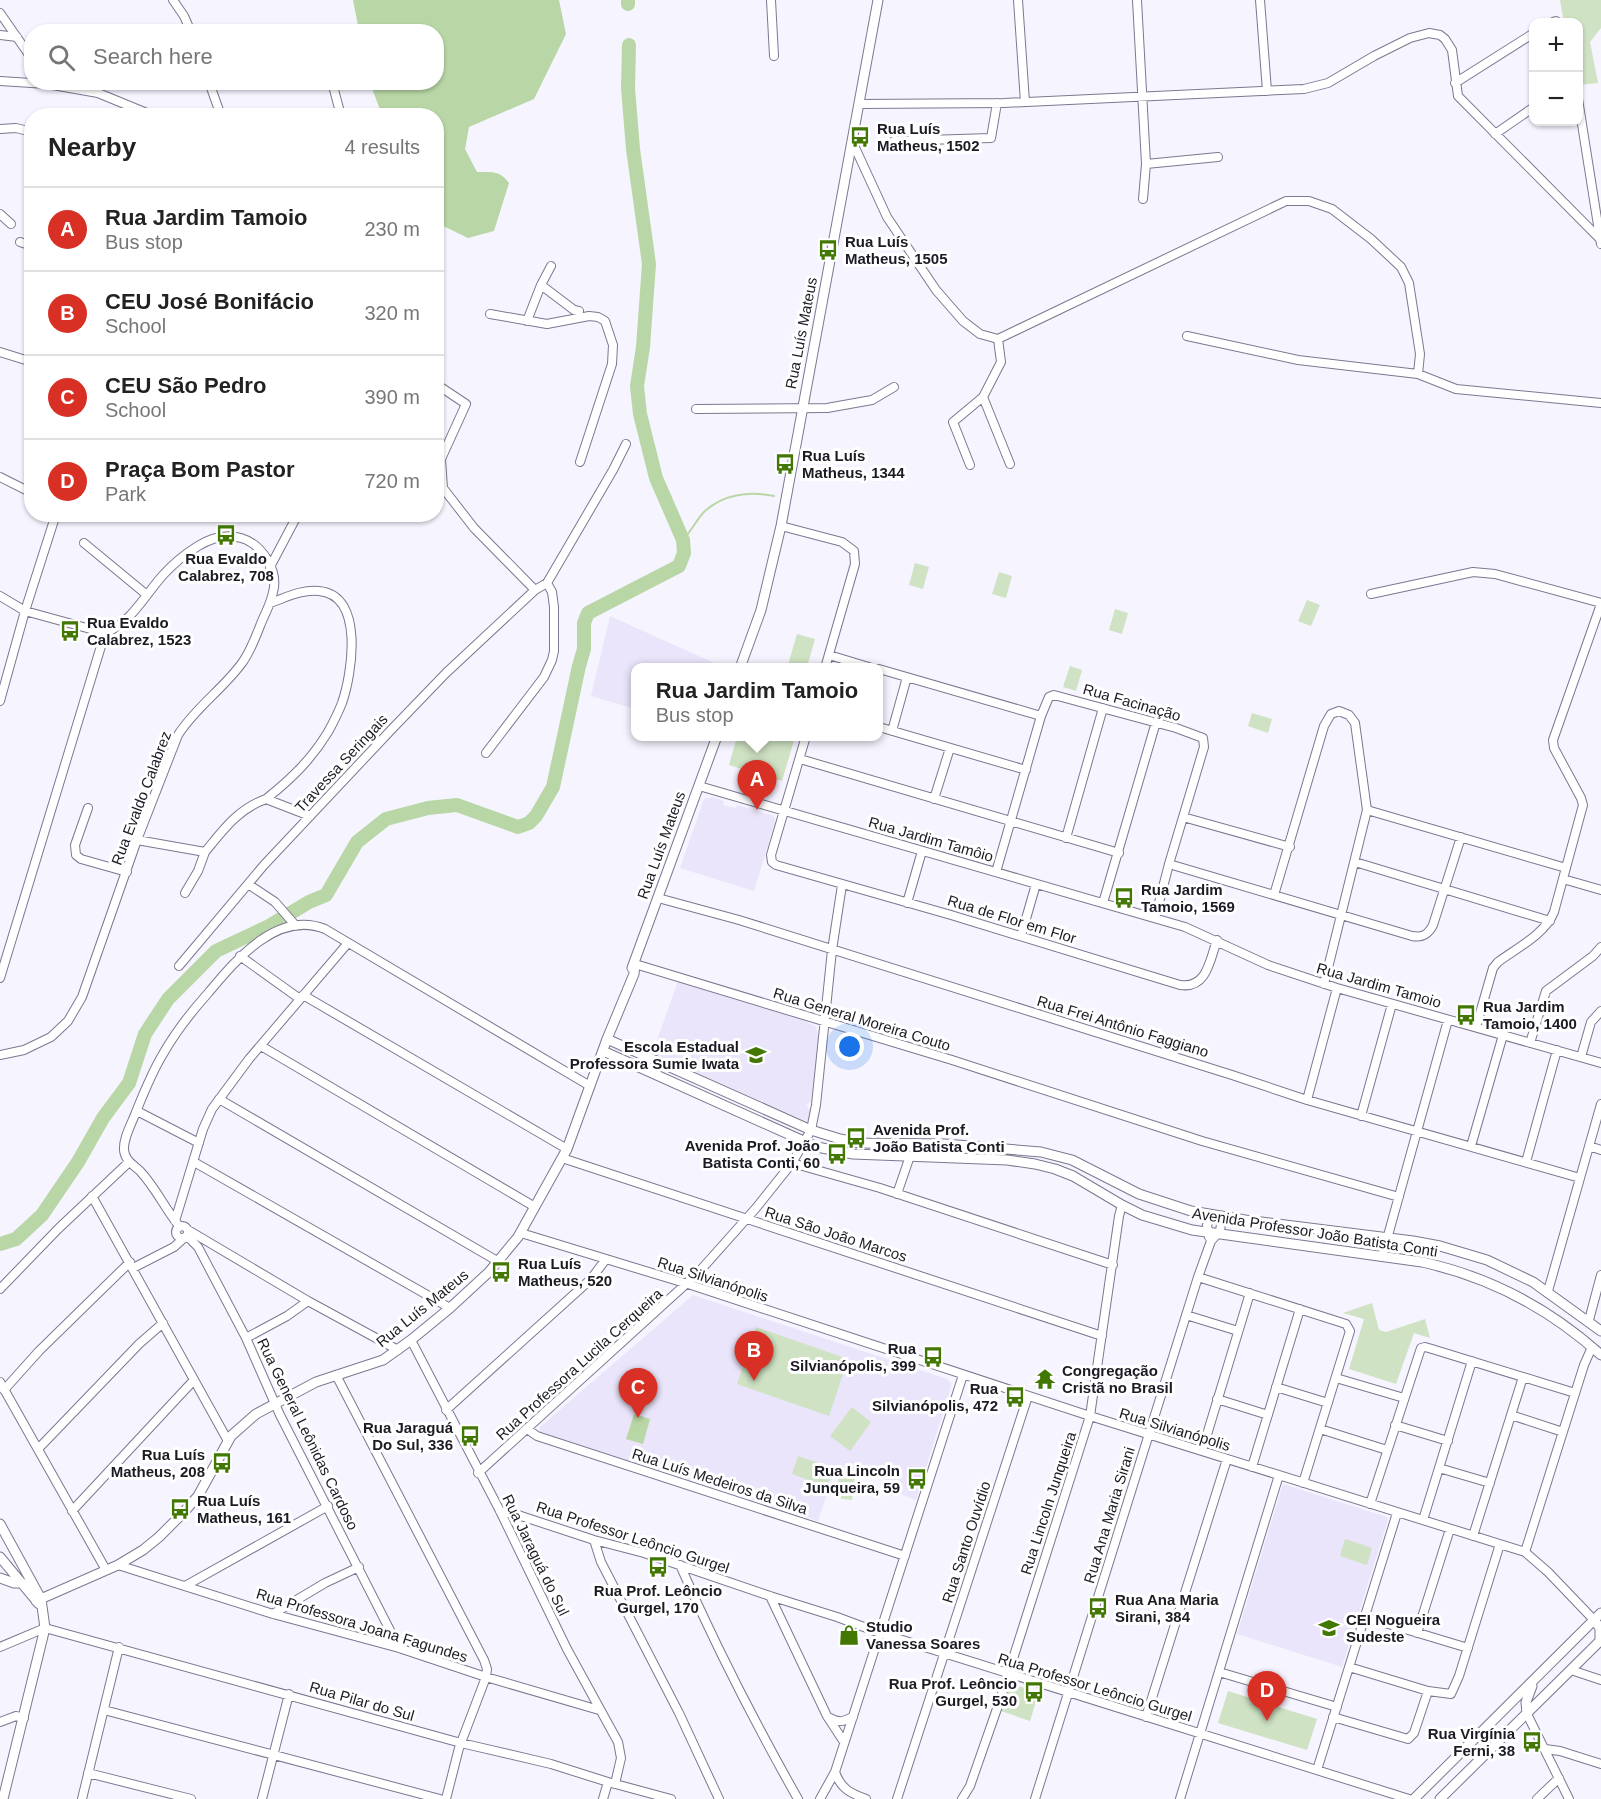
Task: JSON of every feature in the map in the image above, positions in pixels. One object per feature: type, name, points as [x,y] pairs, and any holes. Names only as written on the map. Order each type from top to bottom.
[{"type":"main road","name":"Rua Luís Mateus","points":[[742,663],[761,610],[781,526],[878,0]]},
{"type":"main road","name":"Rua Luís Mateus","points":[[40,1602],[118,1564],[159,1537],[198,1496],[228,1441],[243,1424],[302,1388],[378,1363],[398,1350],[450,1308],[499,1262],[521,1233],[567,1149],[634,974],[634,964],[715,741]]},
{"type":"main road","name":"Avenida Professor João Batista Conti","points":[[607,1040],[811,1130],[840,1139],[860,1143],[945,1144],[1041,1152],[1072,1160],[1137,1193],[1191,1211],[1214,1216],[1413,1240],[1459,1251],[1486,1260],[1548,1292],[1595,1326]]},
{"type":"main road","name":"Avenida Professor João Batista Conti","points":[[603,1051],[806,1143],[832,1151],[853,1154],[1007,1160],[1056,1169],[1087,1183],[1122,1205],[1164,1222],[1212,1236],[1422,1262],[1453,1269],[1506,1290],[1536,1305],[1601,1355]]},
{"type":"main road","points":[[1122,1205],[1137,1193]]},
{"type":"main road","points":[[1453,1269],[1459,1251]]},
{"type":"main road","points":[[1592,1347],[1597,1336],[1595,1326]]},
{"type":"main road","points":[[0,1524],[18,1554],[40,1602],[45,1628],[3,1799]]},
{"type":"main road","points":[[0,1533],[9,1539]]},
{"type":"main road","points":[[0,1576],[16,1563],[18,1554]]},
{"type":"main road","points":[[0,1557],[40,1602]]},
{"type":"main road","points":[[0,1576],[15,1583],[22,1582]]},
{"type":"main road","points":[[1440,1799],[1601,1640],[1597,1616]]},
{"type":"main road","points":[[1414,1799],[1597,1616]]},
{"type":"main road","points":[[1527,1714],[1526,1702],[1534,1681]]},
{"type":"street","points":[[173,0],[188,24]]},
{"type":"street","points":[[771,0],[774,56]]},
{"type":"street","points":[[1018,0],[1025,102]]},
{"type":"street","points":[[1137,0],[1146,164],[1143,199]]},
{"type":"street","points":[[1260,0],[1267,91]]},
{"type":"street","points":[[0,13],[24,47]]},
{"type":"street","points":[[859,104],[1000,103],[1305,88],[1328,82],[1395,45],[1429,33],[1444,37],[1452,50],[1458,96],[1546,182],[1600,241]]},
{"type":"street","points":[[0,35],[17,37]]},
{"type":"street","points":[[1455,83],[1529,36]]},
{"type":"street","points":[[0,81],[24,82]]},
{"type":"street","points":[[84,90],[118,99],[137,108]]},
{"type":"street","points":[[212,90],[218,108]]},
{"type":"street","points":[[334,90],[339,108]]},
{"type":"street","points":[[894,141],[991,138],[1000,103]]},
{"type":"street","points":[[1495,134],[1529,110]]},
{"type":"street","points":[[1582,126],[1600,241]]},
{"type":"street","points":[[0,129],[24,130]]},
{"type":"street","points":[[852,141],[887,217],[936,290],[963,321],[980,334],[998,339],[1286,201],[1309,201],[1332,209],[1371,239],[1401,267],[1409,283],[1420,354],[1418,374]]},
{"type":"street","points":[[1146,164],[1218,157]]},
{"type":"street","points":[[0,214],[11,224]]},
{"type":"street","points":[[20,242],[24,243]]},
{"type":"street","points":[[527,321],[551,266]]},
{"type":"street","points":[[541,285],[574,310],[579,311]]},
{"type":"street","points":[[490,314],[547,324],[573,318],[598,316],[606,324],[613,345],[612,364],[580,462]]},
{"type":"street","points":[[1187,336],[1298,360],[1418,374],[1456,389],[1601,404]]},
{"type":"street","points":[[970,465],[953,422],[983,397],[1001,362],[998,339]]},
{"type":"street","points":[[0,352],[24,360]]},
{"type":"street","points":[[696,409],[827,408],[872,400],[894,387]]},
{"type":"street","points":[[444,389],[466,404],[444,452]]},
{"type":"street","points":[[983,397],[1010,464]]},
{"type":"street","points":[[486,753],[544,677],[552,660],[554,607],[552,592],[547,583],[626,444]]},
{"type":"street","points":[[0,477],[24,489]]},
{"type":"street","points":[[444,488],[474,528],[535,590]]},
{"type":"street","points":[[0,700],[53,522]]},
{"type":"street","points":[[270,567],[294,522]]},
{"type":"street","points":[[781,526],[842,542],[854,551],[855,564],[827,663]]},
{"type":"street","points":[[0,596],[25,612],[105,633],[128,618],[163,575],[185,554],[212,539],[223,536],[237,537],[256,546],[267,559],[270,567]]},
{"type":"street","points":[[84,543],[147,595]]},
{"type":"street","name":"Rua Evaldo Calabrez","points":[[0,1055],[24,1050],[60,1030],[82,997],[137,840],[178,735],[247,656],[274,591],[274,580],[270,567]]},
{"type":"street","points":[[1371,594],[1473,572],[1495,574],[1601,603],[1553,740],[1554,748],[1583,805],[1563,879],[1550,921],[1493,968],[1476,1028]]},
{"type":"street","name":"Travessa Seringais","points":[[179,966],[248,884],[446,673],[535,590],[547,583]]},
{"type":"street","points":[[185,893],[198,871],[205,852],[225,826],[240,813],[266,799],[307,764],[328,731],[342,702],[352,654],[351,625],[346,611],[332,595],[320,591],[312,591],[270,603]]},
{"type":"street","points":[[0,978],[105,633]]},
{"type":"street","points":[[829,655],[855,663]]},
{"type":"street","points":[[883,670],[1041,716]]},
{"type":"street","points":[[892,731],[907,677]]},
{"type":"street","name":"Rua Facinação","points":[[996,872],[1047,700],[1054,695],[1156,723],[1197,735],[1204,739],[1204,747],[1155,918]]},
{"type":"street","points":[[1066,838],[1103,708]]},
{"type":"street","points":[[1274,895],[1324,726],[1331,714],[1339,711],[1349,715],[1355,723],[1366,810],[1324,984]]},
{"type":"street","points":[[1103,903],[1156,723]]},
{"type":"street","points":[[883,728],[1026,770]]},
{"type":"street","points":[[783,811],[805,741]]},
{"type":"street","points":[[934,799],[950,748]]},
{"type":"street","points":[[800,759],[1119,853]]},
{"type":"street","name":"Rua Jardim Tamôio","points":[[699,786],[1155,918]]},
{"type":"street","points":[[266,799],[310,816]]},
{"type":"street","points":[[88,808],[75,845],[76,855],[81,859],[127,872]]},
{"type":"street","points":[[1366,810],[1566,868]]},
{"type":"street","name":"Rua de Flor em Flor","points":[[783,811],[771,855],[776,866],[1187,986],[1202,980],[1217,940]]},
{"type":"street","points":[[1183,817],[1290,847]]},
{"type":"street","points":[[1169,864],[1412,936],[1422,937],[1432,929],[1461,837]]},
{"type":"street","points":[[137,840],[205,852]]},
{"type":"street","points":[[907,903],[922,851]]},
{"type":"street","points":[[1355,862],[1550,921]]},
{"type":"street","points":[[1563,879],[1601,890]]},
{"type":"street","points":[[248,884],[275,902],[296,926]]},
{"type":"street","points":[[1021,936],[1036,884]]},
{"type":"street","name":"Rua Professora Lucila Cerqueira","points":[[478,1473],[688,1284],[745,1220],[806,1143],[816,1106],[832,950],[842,885]]},
{"type":"street","name":"Rua Frei Antônio Faggiano","points":[[658,898],[739,920],[1307,1100],[1580,1178]]},
{"type":"street","name":"Rua Jardim Tamoio","points":[[1155,918],[1217,940],[1268,966],[1337,988],[1601,1063]]},
{"type":"street","points":[[0,1289],[129,1162],[124,1145],[137,1111],[162,1054],[185,1021],[240,956],[263,938],[296,926],[309,925],[325,929],[590,1086]]},
{"type":"street","points":[[106,1570],[2,1386],[131,1265],[165,1252],[182,1231],[194,1162],[207,1119],[219,1099],[261,1046],[348,943]]},
{"type":"street","points":[[1530,1043],[1546,992],[1593,956],[1601,947]]},
{"type":"street","points":[[240,956],[302,997],[567,1149]]},
{"type":"street","name":"Rua General Moreira Couto","points":[[634,964],[952,1060],[1202,1141],[1398,1197]]},
{"type":"street","points":[[1307,1100],[1337,988]]},
{"type":"street","points":[[1361,1116],[1392,1004]]},
{"type":"street","points":[[1581,1057],[1591,1022],[1601,1011]]},
{"type":"street","points":[[1382,1257],[1448,1020]]},
{"type":"street","points":[[1471,1146],[1503,1035]]},
{"type":"street","points":[[261,1046],[535,1207]]},
{"type":"street","points":[[1526,1162],[1557,1050]]},
{"type":"street","points":[[219,1099],[499,1262]]},
{"type":"street","points":[[1548,1292],[1601,1104]]},
{"type":"street","points":[[137,1111],[199,1143]]},
{"type":"street","points":[[1589,1146],[1601,1150]]},
{"type":"street","points":[[897,1194],[910,1156]]},
{"type":"street","name":"Rua São João Marcos","points":[[562,1158],[1102,1336]]},
{"type":"street","name":"Rua General Leônidas Cardoso","points":[[129,1162],[155,1188],[182,1231],[196,1244],[203,1256],[246,1338],[280,1415],[399,1648]]},
{"type":"street","points":[[194,1162],[450,1308]]},
{"type":"street","points":[[792,1163],[897,1194],[1113,1265]]},
{"type":"street","points":[[92,1196],[228,1441]]},
{"type":"street","name":"Rua Lincoln Junqueira","points":[[962,1799],[970,1786],[1090,1416],[1122,1205]]},
{"type":"street","name":"Rua Ana Maria Sirani","points":[[1037,1798],[1198,1277],[1212,1236],[1221,1226],[1214,1216],[1207,1225],[1212,1236]]},
{"type":"street","points":[[182,1231],[217,1247],[308,1301],[398,1350]]},
{"type":"street","name":"Rua Silvianópolis","points":[[521,1233],[688,1284],[1148,1435],[1525,1552],[1597,1616]]},
{"type":"street","points":[[203,1256],[208,1249],[217,1247]]},
{"type":"street","points":[[446,1410],[591,1278],[606,1259]]},
{"type":"street","points":[[1595,1326],[1601,1275]]},
{"type":"street","points":[[1198,1277],[1346,1324],[1350,1331],[1303,1483]]},
{"type":"street","points":[[1202,1451],[1250,1293]]},
{"type":"street","points":[[246,1338],[287,1316],[308,1301]]},
{"type":"street","points":[[1252,1467],[1300,1309]]},
{"type":"street","points":[[1186,1315],[1238,1331]]},
{"type":"street","points":[[38,1449],[139,1344],[163,1323]]},
{"type":"street","name":"Rua Jaraguá do Sul","points":[[411,1340],[478,1473],[500,1511],[599,1710],[614,1734],[621,1752],[612,1783],[603,1799]]},
{"type":"street","points":[[1370,1504],[1419,1352],[1425,1347],[1575,1394]]},
{"type":"street","points":[[1525,1552],[1592,1347]]},
{"type":"street","points":[[1423,1520],[1472,1361]]},
{"type":"street","points":[[336,1375],[481,1651],[487,1669],[461,1743],[446,1799]]},
{"type":"street","points":[[820,1799],[833,1775],[853,1717],[963,1375]]},
{"type":"street","points":[[1473,1536],[1523,1377]]},
{"type":"street","points":[[1336,1378],[1404,1398]]},
{"type":"street","points":[[72,1510],[194,1380]]},
{"type":"street","points":[[1276,1387],[1328,1404]]},
{"type":"street","name":"Rua Santo Ouvídio","points":[[897,1799],[1028,1396]]},
{"type":"street","points":[[1217,1399],[1268,1415]]},
{"type":"street","points":[[1511,1415],[1563,1432]]},
{"type":"street","points":[[1395,1425],[1448,1441]]},
{"type":"street","name":"Rua Luís Medeiros da Silva","points":[[527,1429],[537,1436],[905,1556]]},
{"type":"street","points":[[1320,1430],[1387,1450]]},
{"type":"street","points":[[1146,1717],[1227,1459]]},
{"type":"street","points":[[1439,1468],[1490,1483]]},
{"type":"street","points":[[1180,1799],[1279,1475]]},
{"type":"street","points":[[185,1586],[328,1506]]},
{"type":"street","name":"Rua Professor Leôncio Gurgel","points":[[500,1511],[644,1553],[944,1654],[1409,1799]]},
{"type":"street","points":[[1317,1770],[1397,1513]]},
{"type":"street","points":[[1417,1633],[1450,1529]]},
{"type":"street","points":[[594,1540],[611,1582],[679,1713],[719,1799]]},
{"type":"street","points":[[1349,1667],[1428,1690],[1451,1694],[1468,1648],[1500,1544]]},
{"type":"street","name":"Rua Professora Joana Fagundes","points":[[118,1564],[273,1614],[399,1648],[486,1677],[599,1710]]},
{"type":"street","points":[[680,1565],[705,1621],[798,1799]]},
{"type":"street","points":[[273,1614],[325,1583],[358,1567]]},
{"type":"street","points":[[770,1596],[827,1716],[844,1742]]},
{"type":"street","points":[[1365,1617],[1468,1648]]},
{"type":"street","points":[[0,1647],[45,1628]]},
{"type":"street","name":"Rua Pilar do Sul","points":[[45,1628],[461,1743],[551,1764],[670,1799]]},
{"type":"street","points":[[82,1799],[119,1647]]},
{"type":"street","points":[[1571,1670],[1601,1680]]},
{"type":"street","points":[[1219,1672],[1337,1707]]},
{"type":"street","points":[[1334,1717],[1404,1739],[1411,1738],[1428,1690]]},
{"type":"street","points":[[262,1799],[289,1694]]},
{"type":"street","points":[[104,1710],[440,1799]]},
{"type":"street","points":[[1527,1714],[1569,1799]]},
{"type":"street","points":[[0,1722],[16,1716],[24,1718]]},
{"type":"street","points":[[827,1716],[837,1722],[853,1717]]},
{"type":"street","points":[[1545,1749],[1560,1751],[1601,1764]]},
{"type":"street","points":[[88,1773],[191,1799]]},
{"type":"street","points":[[833,1775],[843,1787],[854,1795],[866,1799]]},
{"type":"street","points":[[1537,1799],[1559,1778]]},
{"type":"street","points":[[843,1799],[854,1795]]},
{"type":"shaded area","points":[[353,0],[559,0],[566,34],[534,99],[469,127],[465,149],[477,172],[499,174],[509,183],[494,231],[468,238],[444,226],[444,108],[379,108],[373,90],[444,90],[444,24],[358,24]]},
{"type":"shaded area","points":[[1560,0],[1601,0],[1601,28],[1590,42],[1598,83],[1583,85],[1583,18],[1563,18]]},
{"type":"shaded area","points":[[915,563],[929,567],[923,589],[909,585]]},
{"type":"shaded area","points":[[999,572],[1012,576],[1006,598],[992,594]]},
{"type":"shaded area","points":[[1307,600],[1320,605],[1311,626],[1298,621]]},
{"type":"shaded area","points":[[1115,609],[1128,613],[1122,634],[1109,630]]},
{"type":"shaded area","points":[[610,616],[714,663],[631,663],[631,708],[591,696]]},
{"type":"shaded area","points":[[797,634],[815,639],[808,663],[789,663]]},
{"type":"shaded area","points":[[1070,666],[1082,670],[1076,691],[1063,687]]},
{"type":"shaded area","points":[[1252,713],[1272,719],[1268,733],[1248,726]]},
{"type":"shaded area","points":[[736,741],[794,741],[782,781],[729,765]]},
{"type":"shaded area","points":[[713,797],[724,801],[723,805],[736,808],[737,805],[774,816],[775,822],[754,891],[680,868],[704,799]]},
{"type":"shaded area","name":"Escola Estadual Professora Sumie Iwata","points":[[678,981],[803,1020],[816,1027],[819,1041],[813,1100],[806,1105],[811,1111],[809,1122],[652,1054]]},
{"type":"shaded area","points":[[693,1295],[947,1379],[951,1387],[916,1500],[898,1493],[896,1482],[836,1467],[818,1521],[540,1432],[540,1427]]},
{"type":"shaded area","points":[[1372,1303],[1379,1330],[1386,1332],[1425,1319],[1430,1338],[1414,1333],[1396,1384],[1349,1369],[1364,1319],[1343,1313]]},
{"type":"shaded area","points":[[756,1327],[848,1359],[829,1416],[737,1384]]},
{"type":"shaded area","points":[[852,1407],[871,1422],[850,1451],[830,1436]]},
{"type":"shaded area","points":[[634,1414],[650,1419],[643,1444],[626,1439]]},
{"type":"shaded area","points":[[798,1456],[833,1468],[827,1487],[792,1474]]},
{"type":"shaded area","points":[[839,1475],[855,1477],[852,1500],[836,1498]]},
{"type":"shaded area","points":[[1283,1484],[1387,1517],[1388,1520],[1342,1667],[1237,1634]]},
{"type":"shaded area","points":[[1345,1539],[1372,1548],[1367,1565],[1340,1556]]},
{"type":"shaded area","points":[[1011,1684],[1039,1692],[1030,1721],[1001,1711]]},
{"type":"shaded area","points":[[1228,1691],[1317,1719],[1307,1750],[1218,1723]]},
{"type":"waterway","points":[[0,1244],[16,1239],[42,1215],[78,1162],[103,1118],[129,1083],[145,1034],[168,999],[216,951],[326,895],[357,842],[386,819],[428,808],[457,805],[518,827],[529,823],[536,816],[553,787],[584,649],[584,623],[588,613],[679,566],[684,553],[683,540],[656,478],[640,414],[637,386],[643,347],[649,264],[633,149],[628,88],[629,45]]},
{"type":"waterway","points":[[683,540],[703,513],[727,498],[746,494],[774,496]]},
{"type":"place","name":"Rua Luís Matheus, 1502","points":[[860,137]]},
{"type":"place","name":"Rua Luís Matheus, 1505","points":[[828,250]]},
{"type":"place","name":"Rua Luís Matheus, 1344","points":[[785,464]]},
{"type":"place","name":"Rua Evaldo Calabrez, 708","points":[[226,535]]},
{"type":"place","name":"Rua Evaldo Calabrez, 1523","points":[[70,631]]},
{"type":"place","name":"Rua Jardim Tamoio","points":[[757,810]]},
{"type":"place","name":"Rua Jardim Tamoio, 1569","points":[[1124,898]]},
{"type":"place","name":"Rua Jardim Tamoio, 1400","points":[[1466,1015]]},
{"type":"place","name":"Escola Estadual Professora Sumie Iwata","points":[[756,1055]]},
{"type":"place","name":"Avenida Prof. João Batista Conti","points":[[856,1138]]},
{"type":"place","name":"Avenida Prof. João Batista Conti, 60","points":[[837,1154]]},
{"type":"place","name":"Rua Luís Matheus, 520","points":[[501,1272]]},
{"type":"place","name":"Rua Silvianópolis, 399","points":[[933,1357]]},
{"type":"place","name":"Congregação Cristã no Brasil","points":[[1045,1379]]},
{"type":"place","name":"CEU José Bonifácio","points":[[754,1381]]},
{"type":"place","name":"Rua Silvianópolis, 472","points":[[1015,1397]]},
{"type":"place","name":"CEU São Pedro","points":[[638,1418]]},
{"type":"place","name":"Rua Jaraguá Do Sul, 336","points":[[470,1436]]},
{"type":"place","name":"Rua Luís Matheus, 208","points":[[222,1463]]},
{"type":"place","name":"Rua Lincoln Junqueira, 59","points":[[917,1479]]},
{"type":"place","name":"Rua Luís Matheus, 161","points":[[180,1509]]},
{"type":"place","name":"Rua Prof. Leôncio Gurgel, 170","points":[[658,1567]]},
{"type":"place","name":"Rua Ana Maria Sirani, 384","points":[[1098,1608]]},
{"type":"place","name":"CEI Nogueira Sudeste","points":[[1329,1628]]},
{"type":"place","name":"Studio Vanessa Soares","points":[[849,1635]]},
{"type":"place","name":"Rua Prof. Leôncio Gurgel, 530","points":[[1034,1692]]},
{"type":"place","name":"Praça Bom Pastor","points":[[1267,1721]]},
{"type":"place","name":"Rua Virgínia Ferni, 38","points":[[1532,1742]]}]
